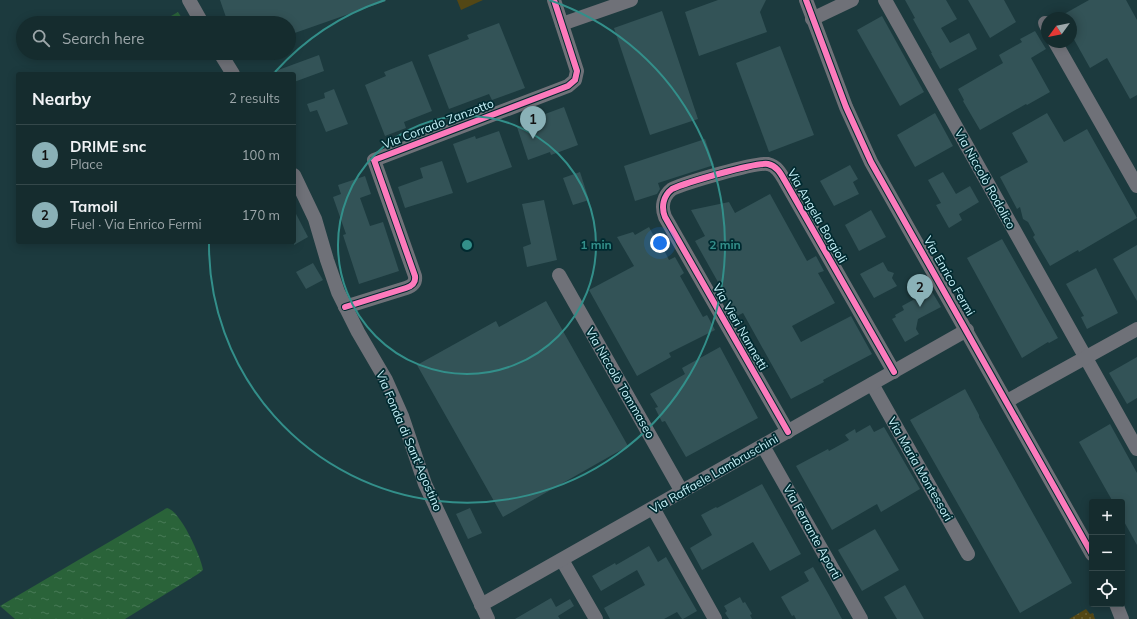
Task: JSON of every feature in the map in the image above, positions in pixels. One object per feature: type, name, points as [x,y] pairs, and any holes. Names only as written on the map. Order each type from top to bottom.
[{"type":"street","points":[[189,0],[198,16]]},
{"type":"street","name":"Via Corrado Zanzotto","points":[[345,307],[406,288],[413,285],[415,281],[415,276],[374,160],[572,84],[575,80],[577,71],[554,0]]},
{"type":"street","points":[[562,24],[631,0]]},
{"type":"street","name":"Via Enrico Fermi","points":[[806,0],[846,107],[874,168],[967,330],[1089,549]]},
{"type":"street","points":[[812,19],[852,0]]},
{"type":"street","name":"Via Niccolò Rodolico","points":[[884,0],[1137,450]]},
{"type":"street","points":[[1058,48],[1137,186]]},
{"type":"street","points":[[224,60],[232,72]]},
{"type":"street","name":"Via Angela Borgioli","points":[[674,234],[665,217],[663,208],[665,196],[672,189],[750,166],[763,164],[773,166],[785,181],[894,372]]},
{"type":"street","name":"Via Fonda di Sant'Agostino","points":[[296,179],[315,219],[332,276],[345,307],[386,380],[402,416],[425,484],[488,619]]},
{"type":"street","name":"Via Vieri Nannetti","points":[[674,234],[788,432]]},
{"type":"street","name":"Via Niccolò Tommaseo","points":[[559,275],[682,492]]},
{"type":"street","points":[[1007,401],[1137,329]]},
{"type":"street","name":"Via Raffaele Lambruschini","points":[[481,605],[967,330]]},
{"type":"street","name":"Via Maria Montessori","points":[[872,384],[968,554]]},
{"type":"street","name":"Via Ferrante Aporti","points":[[763,446],[861,619]]},
{"type":"street","points":[[652,508],[715,619]]},
{"type":"street","points":[[562,560],[596,619]]},
{"type":"street","points":[[1117,607],[1122,619]]},
{"type":"shaded area","points":[[457,0],[483,0],[461,10]]},
{"type":"shaded area","points":[[1086,609],[1090,614],[1093,613],[1095,619],[1069,619]]},
{"type":"water","points":[[178,12],[181,16],[171,16]]},
{"type":"water","points":[[167,508],[178,517],[184,525],[194,545],[203,570],[125,619],[15,619],[0,606]]},
{"type":"building","points":[[220,0],[386,0],[296,33],[296,16],[226,16]]},
{"type":"building","points":[[718,0],[766,0],[760,12],[767,32],[699,56],[685,12]]},
{"type":"building","points":[[905,0],[946,0],[957,19],[941,28],[950,43],[969,33],[977,49],[940,69],[913,19],[915,18]]},
{"type":"building","points":[[968,0],[1004,0],[1016,22],[990,38]]},
{"type":"building","points":[[1089,0],[1126,0],[1137,20],[1137,95],[1130,99],[1107,58],[1090,68],[1077,45],[1077,12],[1068,12]]},
{"type":"building","points":[[662,11],[698,119],[650,135],[614,28]]},
{"type":"building","points":[[882,16],[924,92],[900,106],[857,30]]},
{"type":"building","points":[[499,23],[525,88],[492,100],[489,94],[449,109],[428,55],[469,39],[467,35]]},
{"type":"building","points":[[1035,31],[1041,41],[1041,48],[1046,49],[1031,58],[1050,92],[980,130],[963,101],[964,100],[958,89],[1003,63],[999,55],[1022,42],[1020,39]]},
{"type":"building","points":[[780,46],[814,135],[769,152],[736,63]]},
{"type":"building","points":[[319,55],[324,71],[296,81],[296,72],[273,72]]},
{"type":"building","points":[[412,61],[432,111],[404,122],[406,128],[385,136],[365,85],[386,76],[384,72]]},
{"type":"building","points":[[334,89],[348,124],[326,132],[317,110],[310,112],[307,104],[325,98],[324,93]]},
{"type":"building","points":[[564,107],[578,145],[551,155],[550,152],[528,160],[517,127],[538,120],[537,117]]},
{"type":"building","points":[[935,113],[953,146],[915,167],[897,135]]},
{"type":"building","points":[[1047,113],[1064,142],[1087,129],[1137,218],[1079,252],[1078,250],[1050,266],[1033,237],[1035,235],[1028,222],[1023,219],[1020,207],[1017,209],[1000,177],[1028,162],[1012,133]]},
{"type":"building","points":[[499,131],[512,167],[467,183],[453,144],[475,136],[476,139]]},
{"type":"building","points":[[705,139],[714,165],[658,183],[660,189],[657,194],[635,201],[624,166]]},
{"type":"building","points":[[442,161],[453,193],[405,208],[398,187],[423,178],[420,168]]},
{"type":"building","points":[[850,165],[858,179],[853,182],[859,194],[834,206],[820,181]]},
{"type":"building","points":[[580,172],[589,200],[573,205],[563,178]]},
{"type":"building","points":[[943,172],[956,194],[970,186],[979,202],[959,214],[962,220],[949,228],[936,205],[941,203],[928,180]]},
{"type":"building","points":[[365,176],[371,194],[360,198],[370,226],[383,222],[399,271],[359,284],[343,235],[346,234],[333,197],[341,194],[338,185]]},
{"type":"building","points":[[770,194],[807,261],[816,256],[824,271],[818,273],[835,303],[792,326],[801,342],[851,316],[872,354],[791,399],[743,313],[737,316],[695,241],[705,236],[691,210],[729,202],[735,213]]},
{"type":"building","points":[[544,200],[557,260],[527,267],[523,247],[531,244],[522,204]]},
{"type":"building","points":[[871,210],[886,237],[859,251],[845,225]]},
{"type":"building","points":[[296,214],[308,237],[296,244]]},
{"type":"building","points":[[649,227],[663,253],[665,252],[669,260],[675,257],[684,273],[680,276],[703,317],[707,315],[715,330],[669,353],[671,357],[637,376],[589,290],[634,266],[617,237],[633,232],[635,235]]},
{"type":"building","points":[[1002,239],[1058,338],[1049,343],[1048,342],[1022,358],[967,258]]},
{"type":"building","points":[[1137,245],[1137,301],[1113,259]]},
{"type":"building","points":[[883,262],[888,271],[894,273],[892,278],[897,286],[874,298],[860,274]]},
{"type":"building","points":[[313,263],[323,280],[306,289],[296,272]]},
{"type":"building","points":[[1096,268],[1118,313],[1087,329],[1081,317],[1084,316],[1066,284]]},
{"type":"building","points":[[931,290],[941,307],[918,319],[916,329],[919,334],[905,342],[892,319],[896,317],[895,315],[904,310],[902,306]]},
{"type":"building","points":[[546,301],[628,446],[503,517],[417,365],[496,321],[499,327]]},
{"type":"building","points":[[720,347],[758,418],[686,457],[665,421],[662,422],[655,408],[658,407],[650,394],[685,374],[682,368]]},
{"type":"building","points":[[1137,357],[1137,398],[1127,404],[1109,373]]},
{"type":"building","points":[[965,389],[979,417],[1072,583],[1020,613],[910,420]]},
{"type":"building","points":[[1110,424],[1137,473],[1137,545],[1125,523],[1125,499],[1111,499],[1079,442]]},
{"type":"building","points":[[870,425],[874,432],[884,427],[920,489],[881,512],[877,504],[832,530],[796,466],[849,440],[845,435],[855,429],[856,433]]},
{"type":"building","points":[[762,484],[801,554],[770,571],[753,542],[702,570],[690,548],[712,535],[701,515]]},
{"type":"building","points":[[470,508],[482,533],[468,539],[456,514]]},
{"type":"building","points":[[875,529],[899,570],[862,591],[838,550]]},
{"type":"building","points":[[649,546],[658,562],[666,557],[697,611],[683,619],[677,612],[664,619],[610,619],[604,608],[645,585],[637,570],[601,591],[592,576],[615,563],[616,565]]},
{"type":"building","points":[[813,567],[842,619],[796,619],[794,615],[792,616],[781,597],[809,581],[804,572]]},
{"type":"building","points":[[905,585],[924,619],[897,619],[884,597]]},
{"type":"building","points":[[740,597],[743,603],[745,602],[752,614],[750,615],[752,619],[729,619],[725,613],[727,611],[724,606]]},
{"type":"building","points":[[551,598],[556,607],[570,599],[574,606],[558,616],[560,619],[515,619]]},
{"type":"cycle path","points":[[345,307],[408,287],[415,281],[415,276],[374,160],[568,86],[575,80],[577,71],[554,0]]},
{"type":"cycle path","points":[[806,0],[846,107],[871,162],[1089,549]]},
{"type":"cycle path","points":[[788,432],[665,217],[663,206],[665,198],[672,189],[749,166],[768,164],[776,168],[894,372]]},
{"type":"place","name":"DRIME snc","points":[[533,139]]},
{"type":"place","name":"Tamoil","points":[[920,307]]}]
